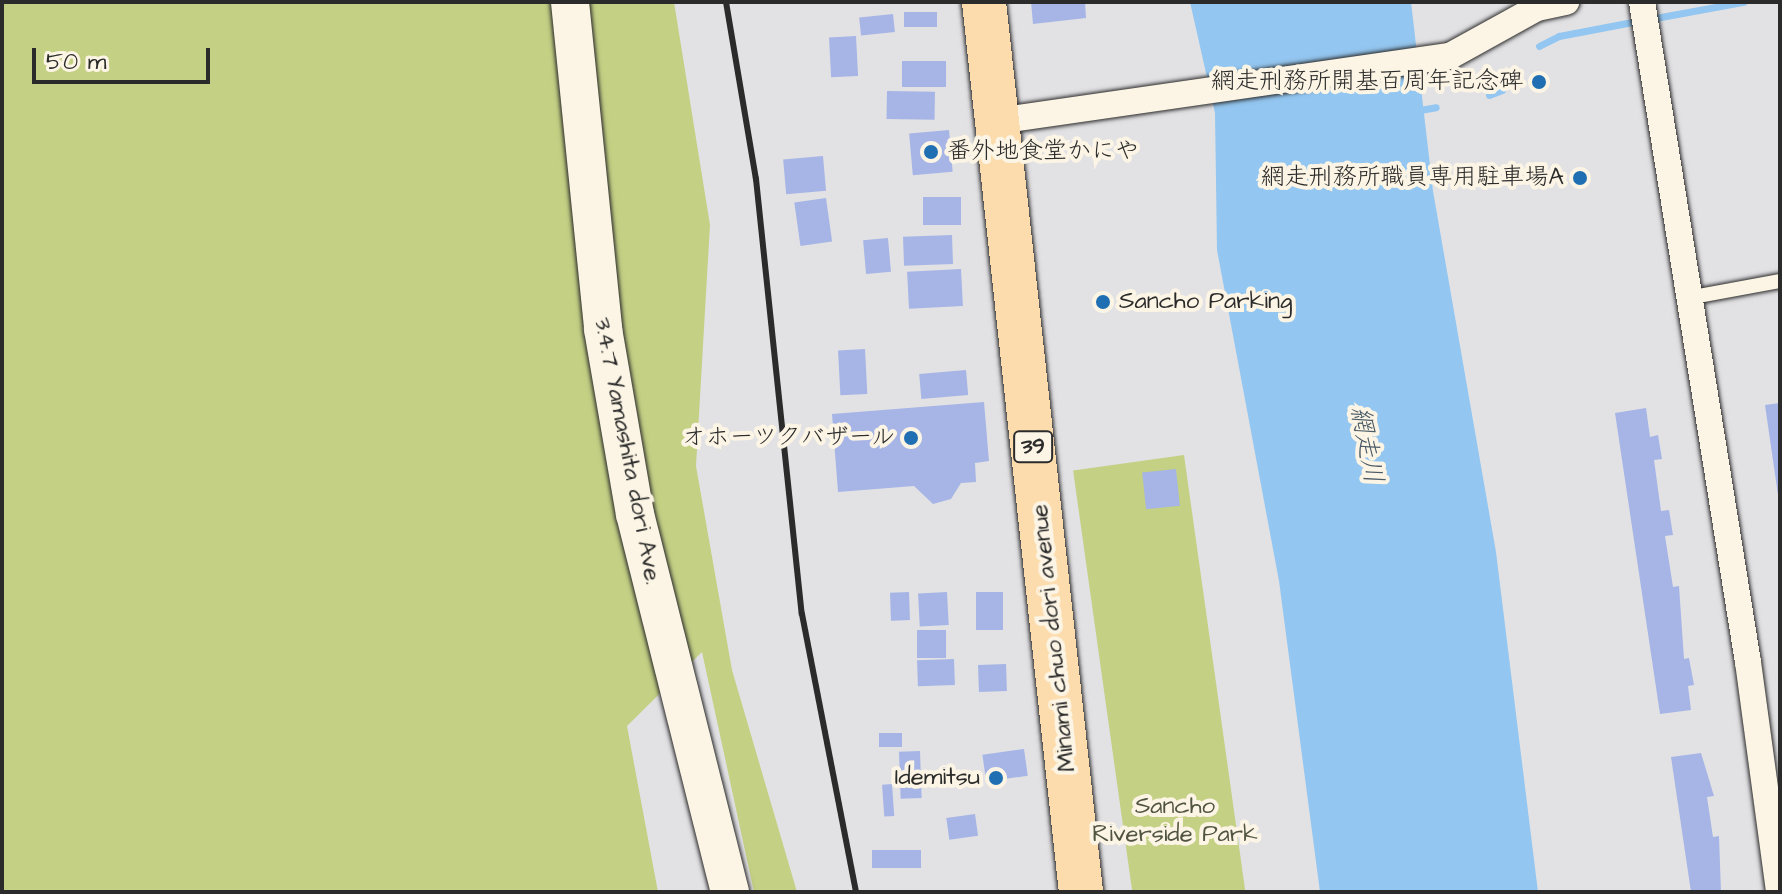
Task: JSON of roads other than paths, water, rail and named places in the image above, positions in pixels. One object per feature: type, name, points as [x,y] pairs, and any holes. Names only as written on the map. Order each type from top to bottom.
[{"type":"highway","name":"Minami chuo dori avenue","points":[[984,2],[1081,892]]},
{"type":"street","name":"3.4.7 Yamashita dori Ave.","points":[[570,2],[603,329],[635,514],[730,892]]},
{"type":"street","points":[[997,121],[1185,91],[1450,56],[1537,8],[1566,2]]},
{"type":"street","points":[[1644,13],[1687,298],[1748,662],[1779,892]]},
{"type":"lane","points":[[1687,298],[1780,281]]},
{"type":"water","name":"網走川","points":[[1190,2],[1411,2],[1433,191],[1496,552],[1538,892],[1320,892],[1279,581],[1217,250],[1215,113]]},
{"type":"waterway","points":[[1650,19],[1743,2]]},
{"type":"waterway","points":[[1539,46],[1559,36],[1638,21]]},
{"type":"waterway","points":[[1489,95],[1502,90]]},
{"type":"waterway","points":[[1414,111],[1436,107]]},
{"type":"railway","points":[[726,2],[756,179],[802,614],[856,892]]},
{"type":"place","name":"網走刑務所開基百周年記念碑","points":[[1539,82]]},
{"type":"place","name":"番外地食堂かにや","points":[[931,152]]},
{"type":"place","name":"網走刑務所職員専用駐車場A","points":[[1580,178]]},
{"type":"place","name":"Sancho Parking","points":[[1103,302]]},
{"type":"place","name":"オホーツクバザール","points":[[911,438]]},
{"type":"place","name":"Idemitsu","points":[[996,778]]},
{"type":"park label","name":"Sancho Riverside Park","points":[[1175,821]]}]
